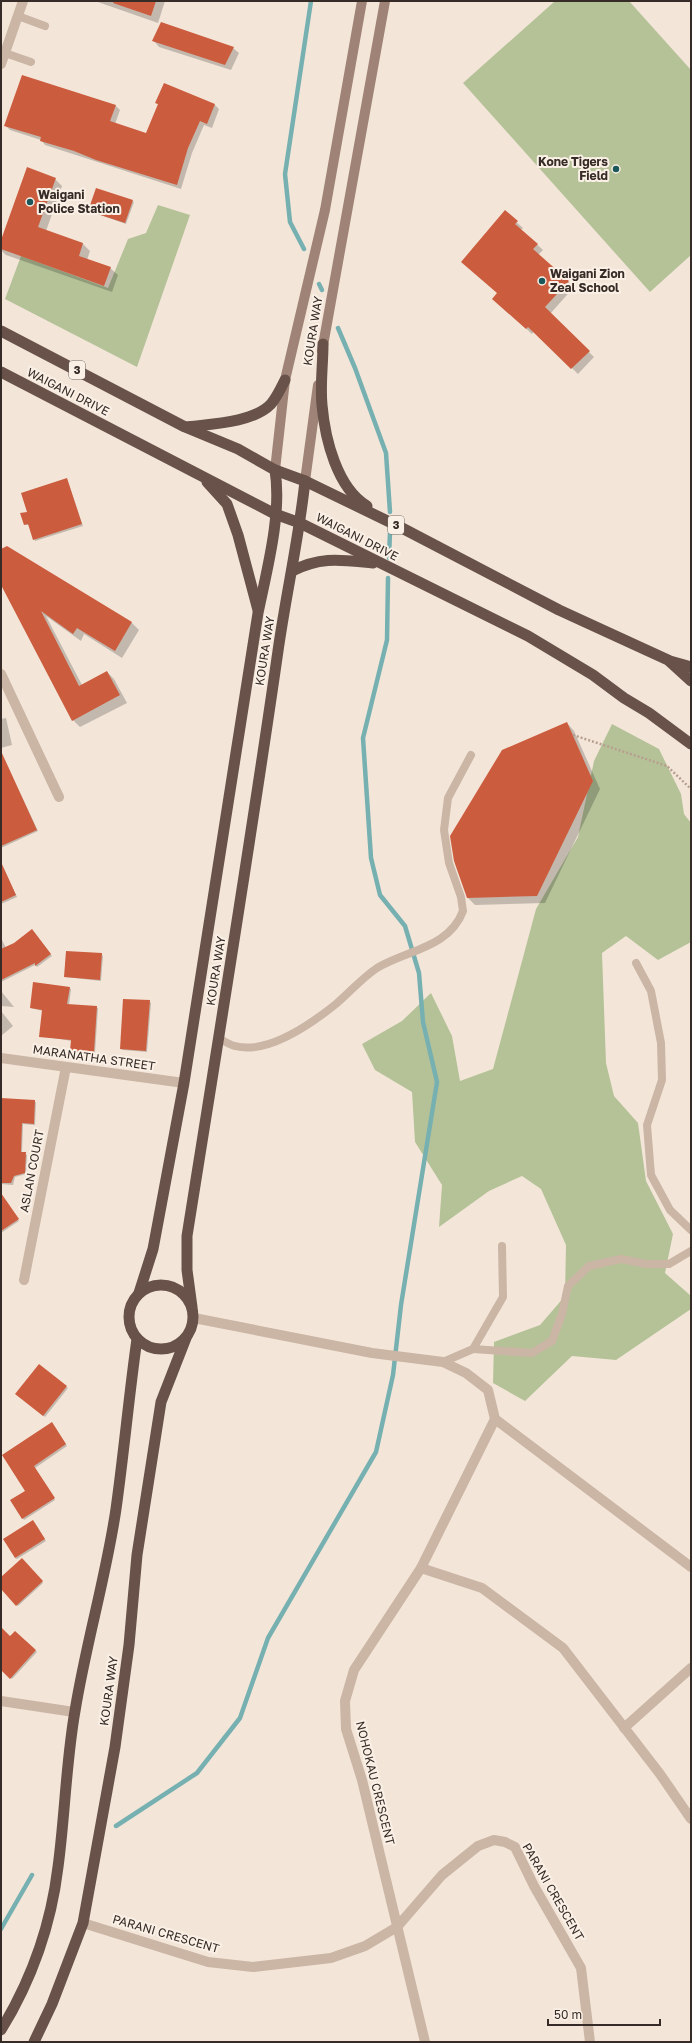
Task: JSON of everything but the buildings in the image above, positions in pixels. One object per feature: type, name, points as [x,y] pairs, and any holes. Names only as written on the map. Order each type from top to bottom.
[{"type":"highway","name":"WAIGANI DRIVE","points":[[1,331],[185,427],[238,449],[275,470],[305,480],[402,528],[559,610],[668,660],[691,681]]},
{"type":"highway","points":[[323,344],[322,404],[324,426],[339,472],[345,485],[359,501],[402,528]]},
{"type":"highway","name":"WAIGANI DRIVE","points":[[1,372],[275,514],[300,523],[543,645],[649,713],[691,744]]},
{"type":"highway","points":[[185,427],[230,421],[262,411],[271,404],[285,380]]},
{"type":"highway","name":"KOURA WAY","points":[[139,1293],[153,1248],[184,1083],[258,613],[269,563],[275,514],[275,470]]},
{"type":"highway","points":[[196,472],[227,504],[238,535],[258,613]]},
{"type":"highway","name":"KOURA WAY","points":[[193,1313],[187,1270],[187,1236],[259,790],[278,649],[300,523],[305,480]]},
{"type":"highway","points":[[292,571],[321,560],[337,559],[380,564]]},
{"type":"highway","points":[[668,660],[691,667]]},
{"type":"highway","points":[[158,1284],[169,1285],[180,1290],[188,1297],[193,1313],[191,1329],[186,1338],[177,1345],[166,1349],[156,1349],[146,1346],[137,1339],[132,1331],[129,1321],[129,1311],[132,1301],[139,1293],[148,1287],[158,1284]]},
{"type":"highway","name":"KOURA WAY","points":[[34,2042],[52,2004],[83,1923],[115,1747],[128,1645],[137,1555],[161,1402],[186,1338]]},
{"type":"highway","points":[[1,2030],[16,2006],[46,1930],[58,1869],[74,1712],[116,1510],[129,1394],[137,1339]]},
{"type":"main road","name":"KOURA WAY","points":[[275,470],[285,380],[325,210],[362,1]]},
{"type":"main road","name":"KOURA WAY","points":[[305,480],[323,344],[385,1]]},
{"type":"street","points":[[1,64],[23,1]]},
{"type":"street","points":[[1,674],[59,797]]},
{"type":"street","name":"MARANATHA STREET","points":[[1,1058],[184,1083]]},
{"type":"street","name":"ASLAN COURT","points":[[24,1280],[66,1068]]},
{"type":"street","points":[[193,1313],[372,1353],[443,1362],[466,1373],[488,1390],[495,1419],[691,1567]]},
{"type":"street","name":"NOHOKAU CRESCENT","points":[[426,2042],[362,1780],[346,1729],[345,1701],[354,1670],[420,1568],[495,1419]]},
{"type":"street","points":[[420,1568],[482,1588],[563,1648],[660,1774],[691,1819]]},
{"type":"street","points":[[624,1728],[691,1668]]},
{"type":"street","points":[[1,1702],[74,1712]]},
{"type":"street","name":"PARANI CRESCENT","points":[[83,1923],[208,1962],[253,1967],[331,1958],[365,1946],[397,1927],[442,1875],[478,1846],[494,1840],[515,1847],[534,1886],[581,1968],[590,2042]]},
{"type":"lane","points":[[18,16],[45,26]]},
{"type":"lane","points":[[5,53],[31,62]]},
{"type":"lane","points":[[218,1038],[235,1046],[256,1047],[276,1041],[315,1020],[378,968],[408,953],[444,938],[452,930],[463,911],[461,897],[450,863],[444,830],[448,798],[471,755]]},
{"type":"lane","points":[[636,963],[650,992],[661,1043],[662,1080],[647,1125],[650,1175],[670,1210],[691,1230]]},
{"type":"lane","points":[[474,1349],[503,1297],[502,1246]]},
{"type":"lane","points":[[443,1362],[474,1349],[532,1353],[552,1342],[562,1314],[568,1286],[589,1266],[621,1259],[646,1264],[669,1264],[691,1251]]},
{"type":"path","points":[[572,735],[667,766],[691,790]]},
{"type":"green space","name":"Kone Tigers Field","points":[[555,1],[629,1],[691,70],[691,255],[650,292],[463,83]]},
{"type":"green space","points":[[158,205],[190,215],[137,367],[5,299],[21,256],[108,288],[128,239],[146,233]]},
{"type":"green space","points":[[612,724],[659,749],[681,794],[684,814],[691,823],[691,942],[658,960],[626,936],[602,953],[606,1063],[614,1096],[638,1123],[646,1181],[673,1234],[665,1273],[691,1296],[691,1309],[616,1360],[572,1356],[525,1401],[493,1383],[494,1342],[540,1325],[565,1296],[566,1245],[541,1189],[522,1176],[489,1191],[439,1227],[442,1185],[415,1142],[412,1092],[375,1070],[362,1044],[402,1021],[431,993],[452,1036],[460,1081],[493,1069],[536,909],[578,837],[594,761]]},
{"type":"waterway","points":[[304,249],[290,222],[285,174],[311,1]]},
{"type":"waterway","points":[[319,284],[322,290]]},
{"type":"waterway","points":[[338,328],[355,368],[386,453],[390,512]]},
{"type":"waterway","points":[[389,558],[390,532]]},
{"type":"waterway","points":[[116,1826],[197,1773],[240,1718],[268,1638],[376,1452],[393,1375],[401,1305],[437,1082],[423,1022],[419,973],[405,926],[380,895],[371,858],[363,738],[387,640],[388,578]]},
{"type":"waterway","points":[[1,1929],[32,1875]]},
{"type":"place","name":"Kone Tigers Field","points":[[616,169]]},
{"type":"place","name":"Waigani Police Station","points":[[30,202]]},
{"type":"place","name":"Waigani Zion Zeal School","points":[[542,281]]}]
